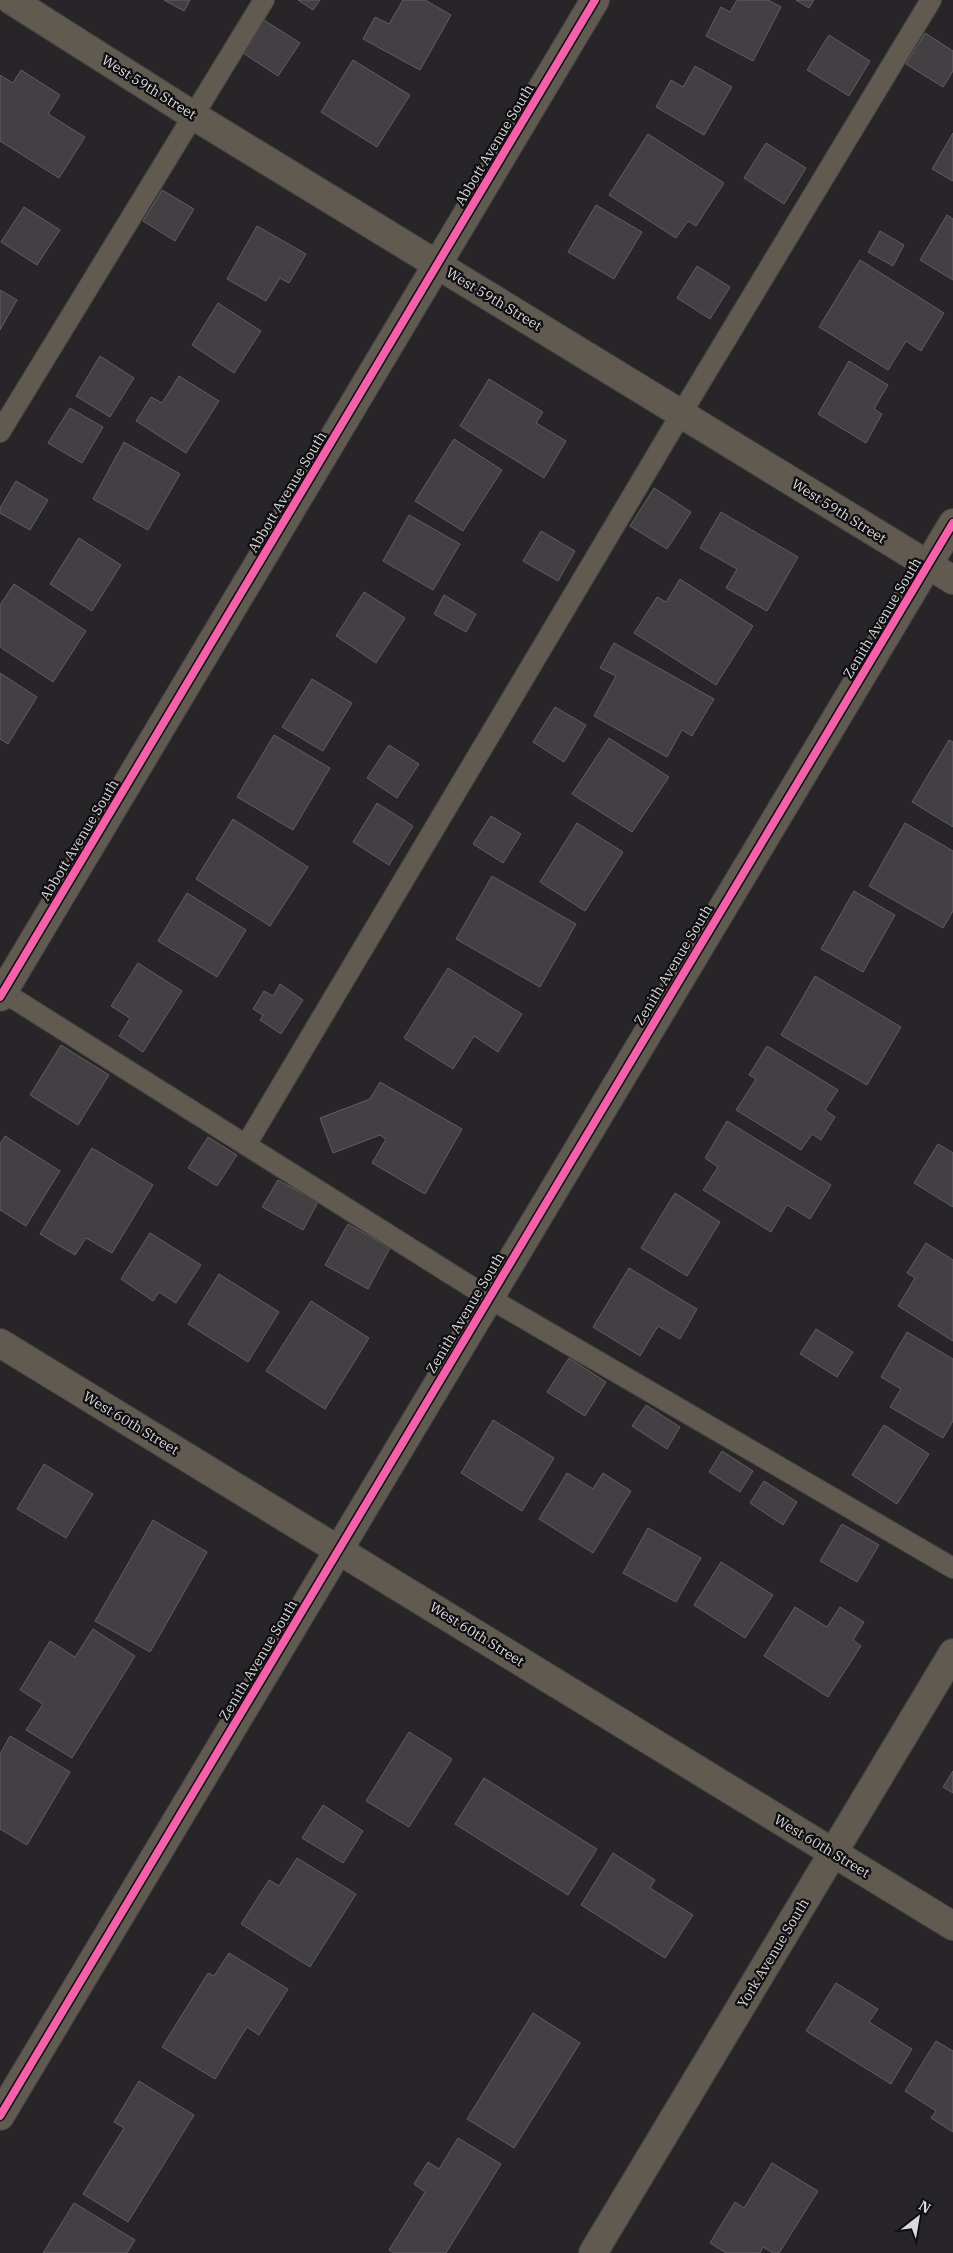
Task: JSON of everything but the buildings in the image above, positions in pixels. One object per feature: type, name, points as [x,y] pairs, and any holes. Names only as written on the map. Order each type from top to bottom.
[{"type":"street","name":"West 59th Street","points":[[11,0],[194,116],[953,580]]},
{"type":"street","name":"Abbott Avenue South","points":[[1,993],[595,0]]},
{"type":"street","name":"Zenith Avenue South","points":[[0,2116],[953,523]]},
{"type":"street","name":"West 60th Street","points":[[0,1344],[953,1926]]},
{"type":"street","name":"York Avenue South","points":[[593,2253],[953,1653]]},
{"type":"lane","points":[[0,432],[264,0]]},
{"type":"lane","points":[[246,1144],[681,414],[931,0]]},
{"type":"lane","points":[[1,993],[246,1144],[489,1298],[953,1568]]},
{"type":"cycle path","points":[[0,997],[595,0]]},
{"type":"cycle path","points":[[0,2116],[953,523]]}]
